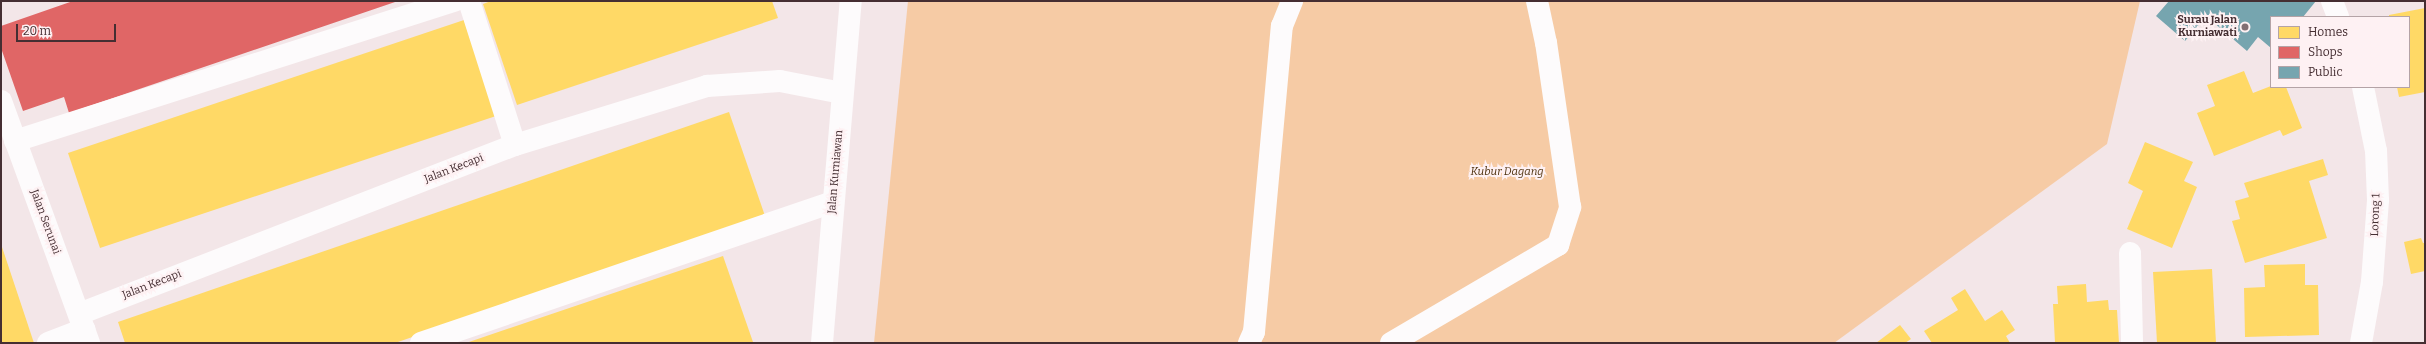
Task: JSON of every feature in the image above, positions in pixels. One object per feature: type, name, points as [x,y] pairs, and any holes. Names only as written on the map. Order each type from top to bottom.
[{"type":"street","points":[[15,141],[454,1]]},
{"type":"street","points":[[469,1],[515,145]]},
{"type":"street","name":"Jalan Kurniawan","points":[[822,343],[851,1]]},
{"type":"street","points":[[1249,343],[1254,332],[1282,26],[1292,1]]},
{"type":"street","points":[[1391,343],[1558,245],[1570,207],[1546,43],[1537,1]]},
{"type":"street","points":[[2332,1],[2338,16]]},
{"type":"street","name":"Jalan Kecapi","points":[[48,343],[515,145],[707,86],[780,82],[842,93]]},
{"type":"street","name":"Lorong 1","points":[[2362,343],[2372,282],[2378,200],[2376,151],[2363,88]]},
{"type":"street","name":"Jalan Serunai","points":[[1,101],[84,328]]},
{"type":"street","points":[[421,343],[833,202]]},
{"type":"street","points":[[2130,253],[2132,343]]},
{"type":"green space","name":"Kubur Dagang","points":[[908,1],[2140,1],[2107,144],[1834,343],[874,343]]},
{"type":"building: Homes","points":[[491,1],[772,1],[778,18],[517,105],[483,4]]},
{"type":"building: Homes","points":[[2425,8],[2425,92],[2399,97],[2397,88],[2410,88],[2410,16],[2389,15]]},
{"type":"building: Homes","points":[[464,20],[496,116],[100,248],[68,153]]},
{"type":"building: Homes","points":[[2244,71],[2253,93],[2270,86],[2270,88],[2286,88],[2302,128],[2283,136],[2280,130],[2214,156],[2197,113],[2215,106],[2207,85]]},
{"type":"building: Homes","points":[[729,112],[765,216],[395,343],[125,343],[118,322]]},
{"type":"building: Homes","points":[[2145,142],[2193,162],[2184,181],[2197,187],[2172,248],[2127,229],[2143,191],[2128,183]]},
{"type":"building: Homes","points":[[2323,159],[2328,175],[2309,181],[2327,238],[2245,263],[2232,221],[2240,219],[2235,201],[2249,197],[2244,183]]},
{"type":"building: Homes","points":[[2421,238],[2423,243],[2425,243],[2425,271],[2411,274],[2404,242]]},
{"type":"building: Homes","points":[[1,244],[34,343],[1,343]]},
{"type":"building: Homes","points":[[723,256],[753,342],[466,343]]},
{"type":"building: Homes","points":[[2305,264],[2305,285],[2318,285],[2319,335],[2245,337],[2244,288],[2265,287],[2264,265]]},
{"type":"building: Homes","points":[[2212,269],[2216,343],[2157,343],[2153,272]]},
{"type":"building: Homes","points":[[2086,284],[2087,302],[2108,300],[2109,310],[2117,310],[2119,343],[2055,343],[2053,304],[2058,304],[2057,286]]},
{"type":"building: Homes","points":[[1965,289],[1985,321],[2002,310],[2015,330],[2006,336],[2010,343],[1932,343],[1924,331],[1958,310],[1951,298]]},
{"type":"building: Homes","points":[[1900,325],[1911,339],[1905,343],[1876,343]]},
{"type":"building: Shops","points":[[73,1],[398,1],[69,113],[64,97],[23,111],[1,48],[1,26]]},
{"type":"building: Public","name":"Surau Jalan Kurniawati","points":[[2169,1],[2316,1],[2304,16],[2270,16],[2270,47],[2258,37],[2247,51],[2206,16],[2185,41],[2156,16]]},
{"type":"place","name":"Surau Jalan Kurniawati","points":[[2245,27]]}]
